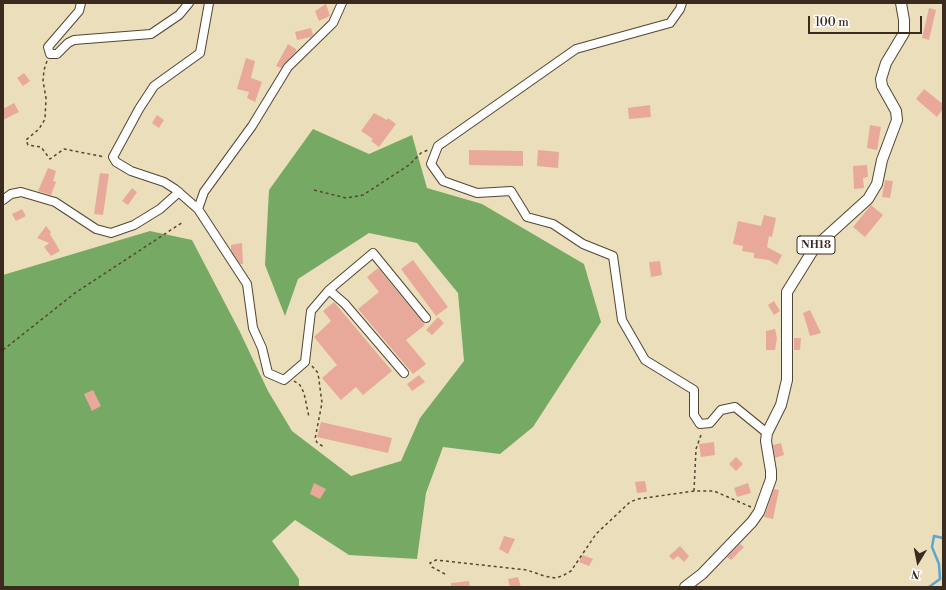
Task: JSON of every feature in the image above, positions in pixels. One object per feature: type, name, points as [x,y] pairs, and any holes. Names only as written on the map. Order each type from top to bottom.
[{"type":"main road","name":"NH18","points":[[686,587],[702,574],[752,522],[759,512],[771,479],[766,442],[767,433],[781,405],[786,388],[786,301],[788,289],[815,247],[872,194],[897,120],[896,111],[882,86],[881,79],[884,67],[904,33],[904,20],[900,3]]},
{"type":"street","points":[[81,3],[79,11],[48,47],[50,54],[57,54],[74,40],[151,34],[179,15],[189,3]]},
{"type":"street","points":[[209,3],[200,52],[154,86],[139,109],[113,157],[116,162],[131,171],[164,182],[179,192],[198,209],[246,284],[253,328],[262,348],[268,373],[284,380],[305,362],[311,311],[329,290],[373,253],[426,318]]},
{"type":"street","points":[[198,209],[204,192],[252,126],[288,67],[333,23],[342,3]]},
{"type":"street","points":[[682,3],[680,9],[670,23],[576,49],[438,146],[431,164],[443,181],[477,193],[511,191],[527,218],[554,224],[583,244],[613,256],[622,320],[645,360],[694,390],[694,414],[700,424],[710,423],[721,410],[735,407],[767,433]]},
{"type":"street","points":[[3,200],[11,194],[21,192],[55,202],[96,229],[111,233],[134,225],[153,213],[179,192]]},
{"type":"street","points":[[329,290],[345,304],[404,373]]},
{"type":"path","points":[[50,54],[44,70],[43,80],[46,98],[45,119],[39,129],[26,140],[28,145],[41,147],[50,159],[64,149],[113,157]]},
{"type":"path","points":[[314,190],[346,198],[363,195],[409,165],[421,153],[446,141]]},
{"type":"path","points":[[3,350],[75,293],[183,222]]},
{"type":"path","points":[[305,362],[315,368],[318,374],[322,403],[315,439],[318,444],[325,447]]},
{"type":"path","points":[[284,380],[294,381],[300,385],[304,393],[309,417]]},
{"type":"path","points":[[694,491],[696,449],[705,423]]},
{"type":"path","points":[[445,574],[432,567],[430,563],[436,560],[527,570],[544,576],[556,578],[564,575],[571,571],[578,557],[596,534],[630,502],[694,491],[714,491],[752,507],[759,512]]},
{"type":"green space","points":[[313,129],[369,154],[412,135],[427,188],[482,204],[584,264],[601,322],[533,427],[500,454],[443,447],[426,493],[417,559],[349,555],[295,520],[272,541],[299,579],[299,587],[3,587],[3,275],[150,231],[192,240],[239,330],[268,391],[292,431],[351,476],[401,461],[420,418],[464,361],[458,293],[417,243],[369,233],[298,279],[285,316],[265,265],[269,190]]},
{"type":"building","points":[[326,4],[330,16],[319,21],[315,11]]},
{"type":"building","points":[[929,8],[936,10],[929,40],[922,38]]},
{"type":"building","points":[[311,28],[313,35],[311,37],[297,40],[295,32]]},
{"type":"building","points":[[288,44],[296,49],[296,52],[281,68],[276,66]]},
{"type":"building","points":[[246,58],[255,61],[251,78],[262,82],[255,102],[247,98],[249,92],[237,89]]},
{"type":"building","points":[[24,73],[30,81],[23,86],[17,78]]},
{"type":"building","points":[[924,89],[943,104],[943,109],[937,117],[916,99]]},
{"type":"building","points":[[14,103],[19,112],[3,120],[3,109]]},
{"type":"building","points":[[650,105],[651,117],[629,119],[628,108]]},
{"type":"building","points":[[374,113],[387,120],[388,118],[396,124],[379,147],[371,141],[373,139],[361,131]]},
{"type":"building","points":[[157,115],[164,120],[159,128],[152,123]]},
{"type":"building","points":[[870,125],[881,127],[877,150],[867,148]]},
{"type":"building","points":[[469,150],[523,151],[523,166],[469,165]]},
{"type":"building","points":[[538,150],[559,152],[558,168],[537,166]]},
{"type":"building","points":[[867,165],[868,177],[863,178],[864,188],[854,189],[853,166]]},
{"type":"building","points":[[48,168],[56,171],[53,181],[56,182],[51,195],[38,191]]},
{"type":"building","points":[[100,173],[109,174],[103,215],[94,214]]},
{"type":"building","points":[[885,180],[893,181],[890,198],[882,197]]},
{"type":"building","points":[[132,188],[137,192],[128,205],[122,201]]},
{"type":"building","points":[[871,205],[883,215],[865,237],[853,227]]},
{"type":"building","points":[[22,209],[26,216],[16,221],[12,214]]},
{"type":"building","points":[[764,215],[776,218],[772,237],[769,236],[767,247],[782,255],[777,265],[769,260],[754,258],[754,253],[742,251],[743,246],[733,244],[738,221],[761,226]]},
{"type":"building","points":[[46,226],[51,232],[50,234],[60,251],[51,256],[44,247],[49,243],[37,238]]},
{"type":"building","points":[[242,243],[243,264],[240,264],[231,250],[231,245]]},
{"type":"building","points":[[413,260],[448,307],[436,316],[401,269]]},
{"type":"building","points":[[660,261],[662,275],[651,277],[649,262]]},
{"type":"building","points":[[378,268],[425,325],[406,340],[426,364],[413,374],[358,309],[379,292],[367,277]]},
{"type":"building","points":[[774,301],[780,311],[774,315],[768,305]]},
{"type":"building","points":[[334,302],[392,371],[363,395],[356,387],[341,400],[322,378],[337,365],[314,337],[331,321],[323,311]]},
{"type":"building","points":[[810,310],[821,333],[810,336],[803,313]]},
{"type":"building","points":[[438,317],[444,323],[432,335],[426,330]]},
{"type":"building","points":[[775,329],[777,338],[775,350],[766,350],[766,331]]},
{"type":"building","points":[[794,338],[801,338],[800,350],[794,350]]},
{"type":"building","points":[[419,375],[425,382],[412,391],[407,384]]},
{"type":"building","points":[[93,390],[101,406],[92,411],[84,394]]},
{"type":"building","points":[[321,422],[392,438],[388,453],[317,437]]},
{"type":"building","points":[[714,442],[715,455],[701,457],[699,444]]},
{"type":"building","points":[[781,443],[784,455],[775,458],[773,445]]},
{"type":"building","points":[[736,457],[743,464],[736,471],[729,464]]},
{"type":"building","points":[[645,481],[647,492],[637,493],[635,482]]},
{"type":"building","points":[[314,483],[326,489],[320,499],[310,494]]},
{"type":"building","points":[[748,483],[751,493],[737,497],[734,488]]},
{"type":"building","points":[[774,489],[779,490],[773,519],[764,517]]},
{"type":"building","points":[[504,536],[515,539],[508,554],[499,549]]},
{"type":"building","points":[[740,544],[744,547],[731,560],[727,557]]},
{"type":"building","points":[[680,546],[689,556],[684,562],[678,556],[673,560],[669,556]]},
{"type":"building","points":[[583,555],[593,559],[589,566],[579,562]]},
{"type":"building","points":[[518,577],[521,587],[510,587],[508,579]]},
{"type":"building","points":[[469,581],[470,587],[451,587],[451,583]]},
{"type":"waterway","points":[[929,587],[940,579],[939,564],[932,547],[934,536],[943,538]]}]
